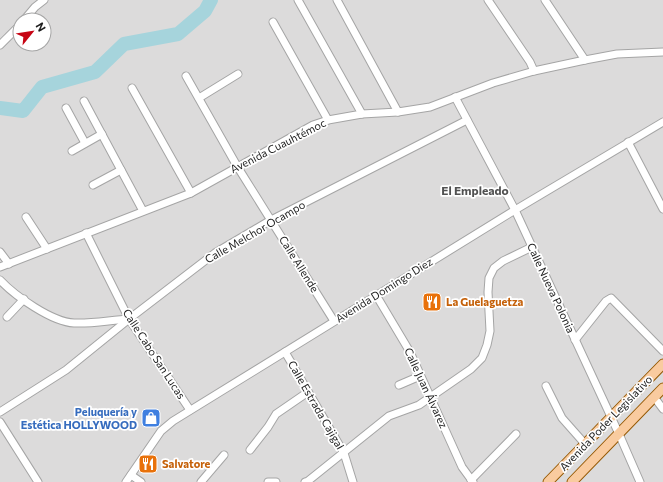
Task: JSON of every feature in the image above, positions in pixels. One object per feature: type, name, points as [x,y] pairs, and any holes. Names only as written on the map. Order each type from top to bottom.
[{"type":"main road","name":"Avenida Poder Legislativo","points":[[548,482],[663,364]]},
{"type":"main road","name":"Avenida Poder Legislativo","points":[[572,482],[663,388]]},
{"type":"street","points":[[33,4],[44,0]]},
{"type":"street","points":[[298,0],[362,114]]},
{"type":"street","points":[[337,0],[398,112]]},
{"type":"street","points":[[488,0],[530,62],[534,71]]},
{"type":"street","points":[[545,0],[586,60]]},
{"type":"street","points":[[273,22],[328,120]]},
{"type":"street","points":[[0,45],[12,34]]},
{"type":"street","name":"Avenida Cuauhtémoc","points":[[0,267],[191,193],[313,125],[328,120],[362,114],[398,112],[430,107],[493,83],[534,71],[616,54],[663,52]]},
{"type":"street","points":[[199,98],[238,74]]},
{"type":"street","name":"Calle Allende","points":[[186,76],[238,166],[334,321]]},
{"type":"street","points":[[132,88],[191,193]]},
{"type":"street","name":"Calle Nueva Polonia","points":[[455,98],[515,210],[640,482]]},
{"type":"street","points":[[84,101],[143,211]]},
{"type":"street","points":[[66,108],[85,144]]},
{"type":"street","name":"Calle Melchor Ocampo","points":[[0,412],[66,370],[129,319],[215,253],[271,220],[467,120]]},
{"type":"street","name":"Avenida Domingo Diez","points":[[126,482],[161,431],[190,410],[515,210],[628,142],[663,123]]},
{"type":"street","points":[[72,152],[102,134]]},
{"type":"street","points":[[628,142],[663,208]]},
{"type":"street","points":[[93,185],[121,170]]},
{"type":"street","points":[[26,217],[47,249]]},
{"type":"street","name":"Calle Cabo San Lucas","points":[[86,233],[129,319],[190,410]]},
{"type":"street","points":[[305,482],[308,482],[389,416],[419,405],[431,398],[461,378],[482,358],[490,331],[488,292],[489,278],[494,268],[504,261],[532,247]]},
{"type":"street","points":[[0,252],[9,264]]},
{"type":"street","points":[[0,280],[24,299],[59,320],[73,323],[129,319]]},
{"type":"street","name":"Calle Juan Álvarez","points":[[376,295],[410,352],[462,466],[472,481]]},
{"type":"street","points":[[576,340],[606,301],[611,298],[663,352]]},
{"type":"street","points":[[7,317],[24,299]]},
{"type":"street","name":"Calle Estrada Cajigal","points":[[285,352],[344,453],[353,482]]},
{"type":"street","points":[[399,385],[420,376]]},
{"type":"street","points":[[546,386],[562,418],[585,444]]},
{"type":"street","points":[[250,450],[276,414],[308,392]]},
{"type":"street","points":[[654,397],[663,408]]},
{"type":"street","points":[[0,422],[38,482]]},
{"type":"street","points":[[472,481],[516,434]]},
{"type":"street","points":[[201,482],[224,455]]},
{"type":"street","points":[[131,475],[141,482]]},
{"type":"street","points":[[268,482],[276,482]]},
{"type":"shaded area","points":[[0,0],[663,0],[663,482],[0,482]]},
{"type":"waterway","points":[[0,108],[23,111],[42,87],[95,72],[124,44],[178,34],[205,11],[211,0]]},
{"type":"place","name":"La Guelaguetza","points":[[432,302]]},
{"type":"place","name":"Peluquería y Estética HOLLYWOOD","points":[[151,418]]},
{"type":"place","name":"Salvatore","points":[[148,464]]},
{"type":"district","name":"El Empleado","points":[[475,191]]}]
